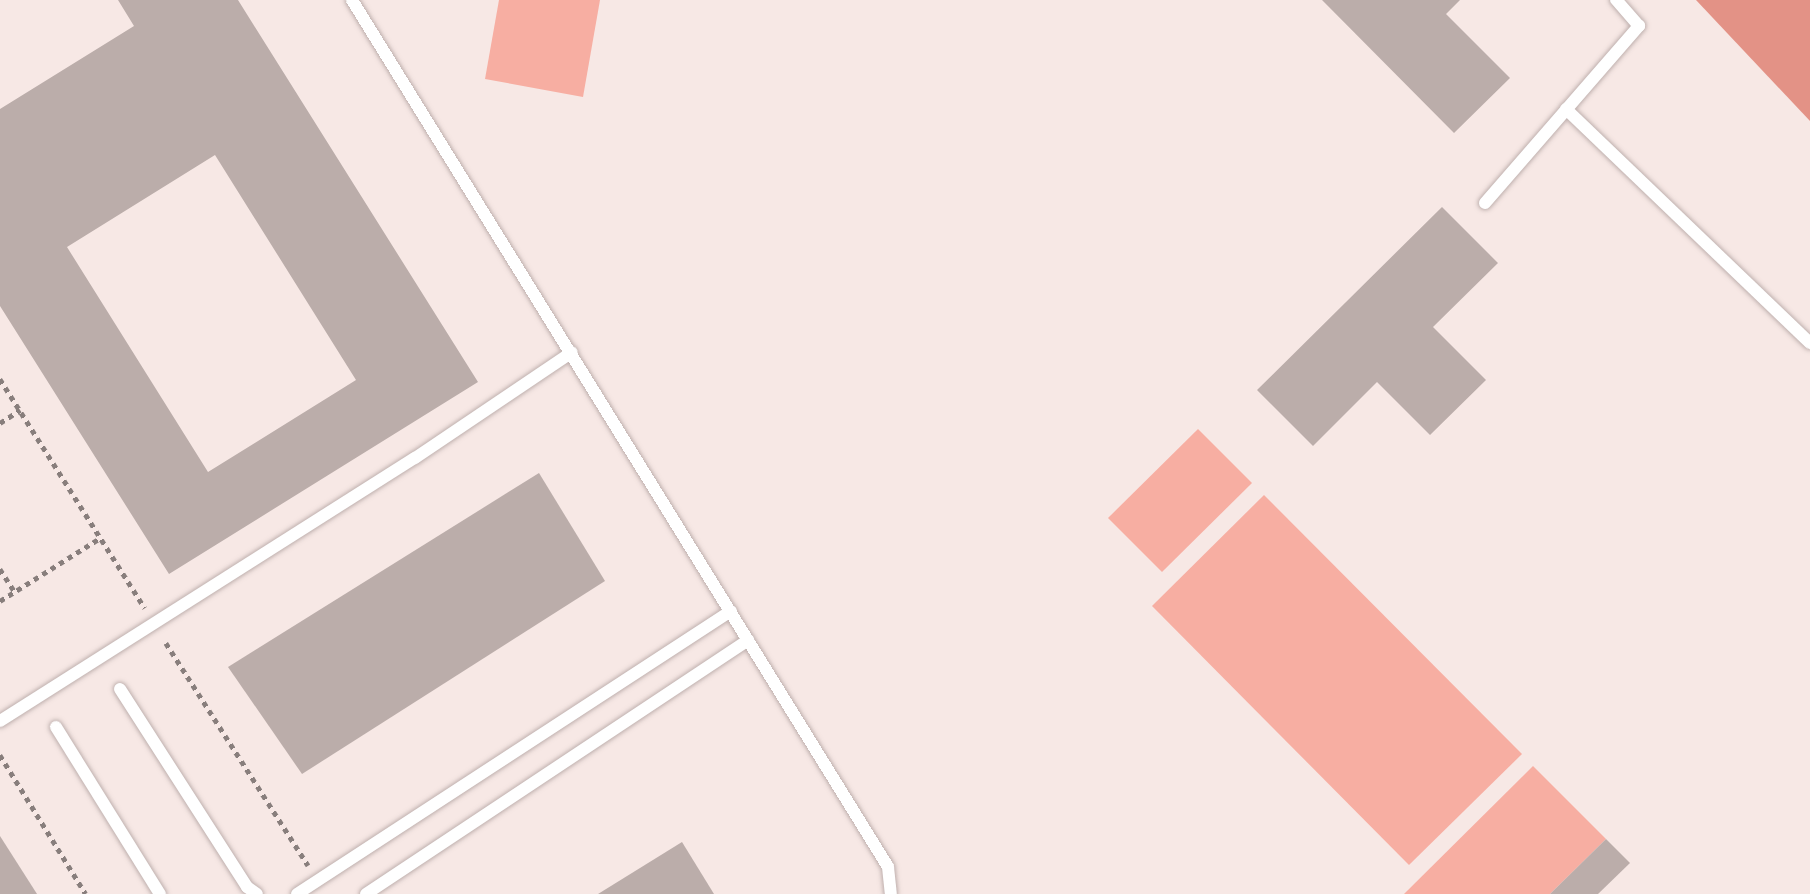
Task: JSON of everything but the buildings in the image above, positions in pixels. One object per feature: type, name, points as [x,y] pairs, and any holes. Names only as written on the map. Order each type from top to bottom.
[{"type":"lane","points":[[352,0],[888,867],[891,894]]},
{"type":"lane","points":[[1485,203],[1639,26],[1616,0]]},
{"type":"lane","points":[[1566,109],[1810,343]]},
{"type":"lane","points":[[0,721],[404,465],[572,352]]},
{"type":"lane","points":[[297,894],[731,611]]},
{"type":"lane","points":[[366,894],[748,640]]},
{"type":"lane","points":[[120,689],[247,887],[257,894]]},
{"type":"lane","points":[[56,727],[160,894]]},
{"type":"path","points":[[0,379],[149,615]]},
{"type":"path","points":[[0,423],[20,410]]},
{"type":"path","points":[[0,601],[100,538]]},
{"type":"path","points":[[0,569],[15,592]]},
{"type":"path","points":[[166,643],[318,881]]},
{"type":"path","points":[[0,755],[86,894]]},
{"type":"shaded area","points":[[499,0],[600,0],[583,97],[485,79]]},
{"type":"shaded area","points":[[1696,0],[1810,0],[1810,121]]},
{"type":"shaded area","points":[[1198,429],[1252,483],[1162,572],[1108,518]]},
{"type":"shaded area","points":[[1264,495],[1522,754],[1409,865],[1152,606]]},
{"type":"shaded area","points":[[1533,766],[1606,839],[1550,894],[1404,894]]}]
